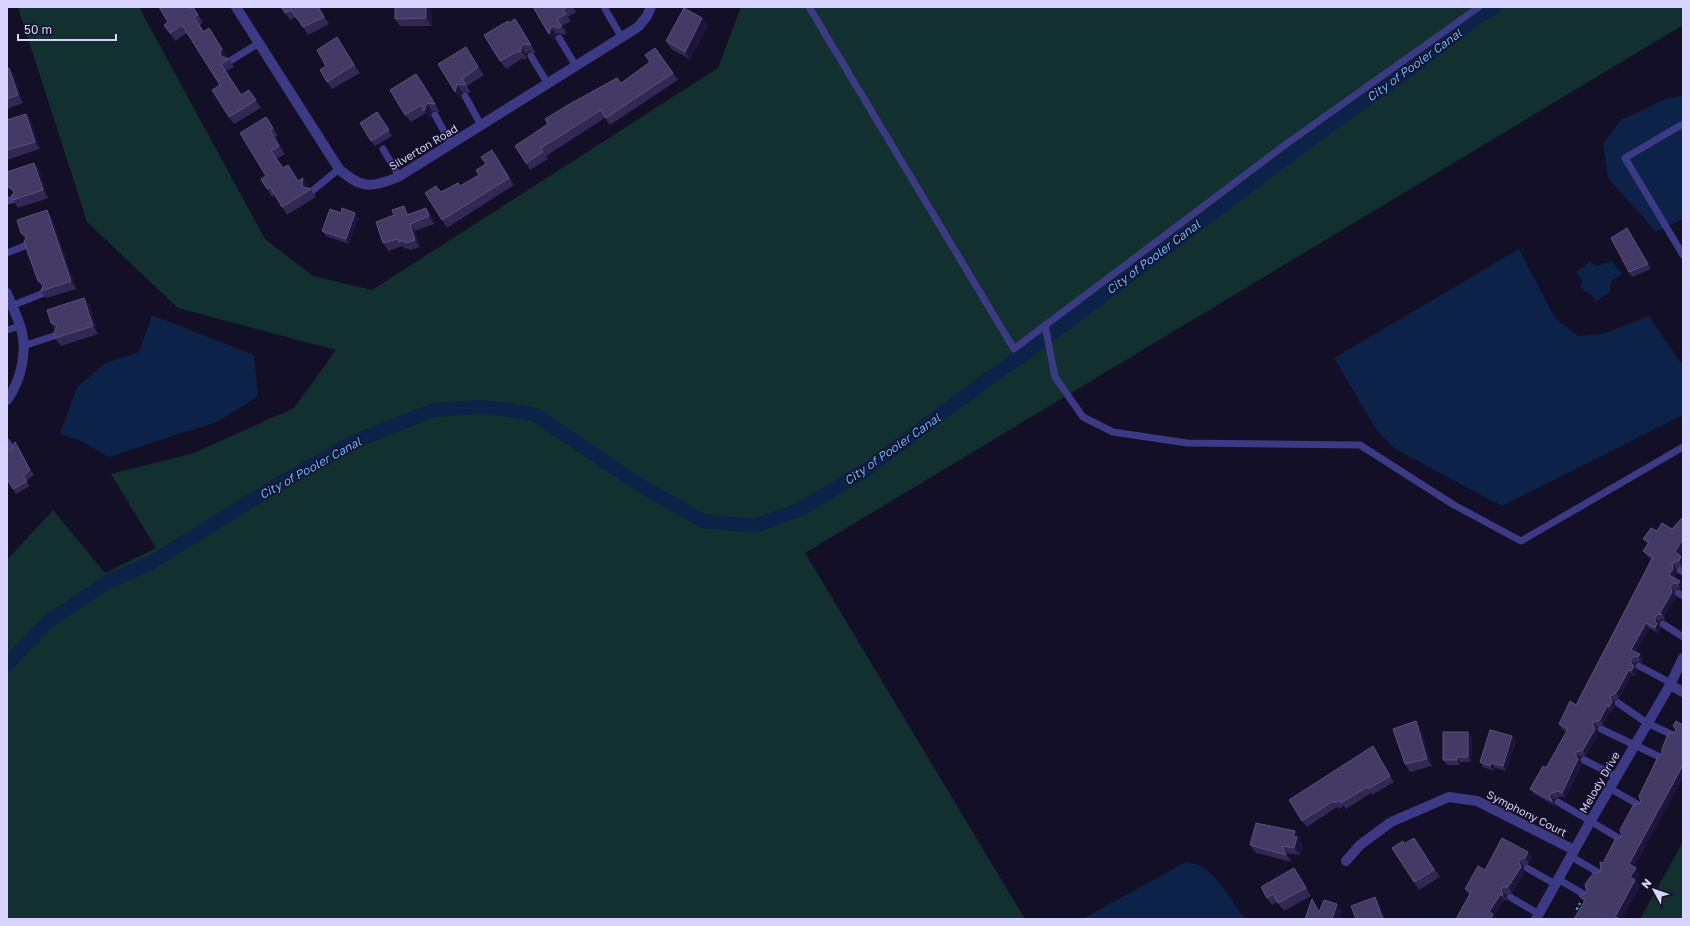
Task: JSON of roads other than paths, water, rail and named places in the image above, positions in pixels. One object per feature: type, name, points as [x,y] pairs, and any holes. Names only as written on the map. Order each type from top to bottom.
[{"type":"street","name":"Silverton Road","points":[[236,7],[339,169],[351,180],[365,184],[379,185],[399,176],[622,38],[638,27],[647,16],[651,7]]},
{"type":"street","points":[[7,293],[20,326],[24,353],[15,388],[7,400]]},
{"type":"street","name":"Melody Drive","points":[[1537,917],[1609,788],[1670,684],[1683,658]]},
{"type":"street","points":[[1670,684],[1683,692]]},
{"type":"street","name":"Symphony Court","points":[[1346,862],[1360,845],[1391,822],[1449,797],[1477,801],[1572,853]]},
{"type":"lane","points":[[808,7],[1014,349],[1282,147],[1479,7]]},
{"type":"lane","points":[[605,9],[622,38]]},
{"type":"lane","points":[[559,38],[576,66]]},
{"type":"lane","points":[[230,61],[259,43]]},
{"type":"lane","points":[[531,56],[548,84]]},
{"type":"lane","points":[[465,96],[481,125]]},
{"type":"lane","points":[[435,115],[451,144]]},
{"type":"lane","points":[[1681,125],[1625,158],[1683,255]]},
{"type":"lane","points":[[383,149],[399,176]]},
{"type":"lane","points":[[312,191],[339,169]]},
{"type":"lane","points":[[7,201],[15,199]]},
{"type":"lane","points":[[7,253],[27,245]]},
{"type":"lane","points":[[11,306],[44,293]]},
{"type":"lane","points":[[7,330],[20,326]]},
{"type":"lane","points":[[1045,326],[1056,377],[1083,416],[1113,432],[1187,443],[1360,446],[1454,505],[1521,541],[1683,447]]},
{"type":"lane","points":[[23,346],[58,335]]},
{"type":"lane","points":[[7,442],[13,450]]},
{"type":"lane","points":[[1663,624],[1683,637]]},
{"type":"lane","points":[[1639,666],[1670,684]]},
{"type":"lane","points":[[1618,703],[1647,724],[1675,736]]},
{"type":"lane","points":[[1601,730],[1635,744],[1662,758]]},
{"type":"lane","points":[[1584,760],[1616,776]]},
{"type":"lane","points":[[1609,788],[1641,806]]},
{"type":"lane","points":[[1558,802],[1622,840]]},
{"type":"lane","points":[[1572,853],[1601,874]]},
{"type":"lane","points":[[1527,868],[1586,895]]},
{"type":"lane","points":[[1510,897],[1537,917]]},
{"type":"water","points":[[1683,96],[1683,219],[1656,232],[1608,178],[1603,143],[1621,120],[1668,98]]},
{"type":"water","points":[[1519,249],[1555,318],[1578,336],[1602,334],[1649,316],[1683,366],[1683,415],[1502,506],[1395,449],[1377,431],[1334,358]]},
{"type":"water","points":[[1590,261],[1596,266],[1612,261],[1622,274],[1611,281],[1610,292],[1596,301],[1590,293],[1581,288],[1582,281],[1576,272]]},
{"type":"water","points":[[152,315],[254,355],[258,396],[219,421],[109,457],[79,440],[60,434],[77,387],[105,363],[139,352]]},
{"type":"water","points":[[1186,862],[1201,866],[1214,876],[1245,919],[1082,919]]},
{"type":"waterway","name":"City of Pooler Canal","points":[[7,665],[49,621],[109,581],[149,564],[270,489],[353,442],[434,410],[479,407],[536,415],[638,484],[703,521],[755,526],[801,509],[867,469],[1054,332],[1326,128],[1410,69],[1478,17],[1495,7]]}]
